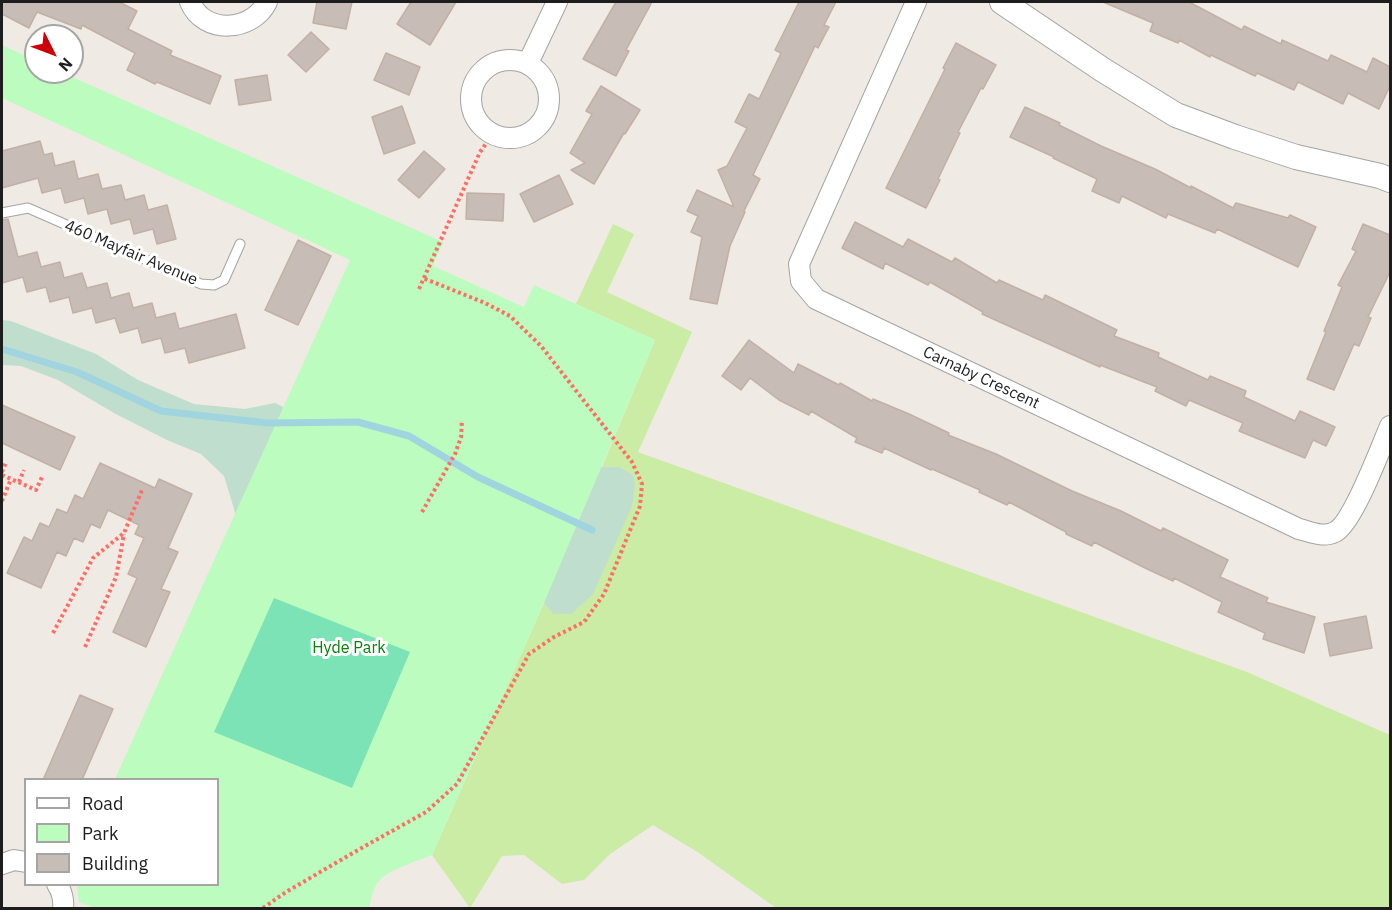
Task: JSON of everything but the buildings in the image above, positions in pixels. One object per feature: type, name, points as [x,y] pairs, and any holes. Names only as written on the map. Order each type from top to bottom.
[{"type":"street","points":[[190,2],[205,19],[218,25],[238,25],[252,19],[267,2]]},
{"type":"street","points":[[528,63],[557,2]]},
{"type":"street","name":"Carnaby Crescent","points":[[916,2],[799,264],[801,281],[816,299],[1299,529],[1322,536],[1336,532],[1348,520],[1390,426]]},
{"type":"street","points":[[1002,2],[1103,70],[1176,115],[1296,157],[1390,180]]},
{"type":"street","points":[[504,59],[515,59],[528,63],[542,74],[549,90],[550,104],[545,118],[536,129],[522,136],[515,138],[493,135],[474,116],[470,102],[474,82],[491,64],[504,59]]},
{"type":"street","points":[[2,864],[14,860],[24,862]]},
{"type":"street","points":[[58,886],[64,904],[63,909]]},
{"type":"lane","name":"460 Mayfair Avenue","points":[[2,213],[28,208],[201,284],[214,285],[224,280],[240,244]]},
{"type":"path","points":[[419,289],[480,152],[493,135]]},
{"type":"path","points":[[263,909],[286,892],[426,812],[457,784],[529,654],[554,637],[584,622],[604,594],[640,506],[642,484],[632,462],[541,346],[510,316],[485,303],[423,278]]},
{"type":"path","points":[[422,512],[455,454],[461,437],[462,420]]},
{"type":"path","points":[[6,462],[2,473],[36,490],[42,477]]},
{"type":"path","points":[[19,482],[24,470]]},
{"type":"path","points":[[2,501],[12,479]]},
{"type":"path","points":[[84,647],[116,577],[124,533],[142,490]]},
{"type":"path","points":[[53,633],[93,558],[124,533]]},
{"type":"green space","name":"Hyde Park","points":[[2,45],[24,55],[24,84],[84,82],[443,242],[433,266],[524,307],[534,285],[655,340],[544,603],[432,855],[403,866],[383,877],[375,887],[369,908],[95,908],[79,902],[77,886],[219,886],[219,778],[115,778],[350,260],[2,98]]},
{"type":"green space","points":[[613,224],[634,234],[607,292],[692,332],[638,452],[1247,672],[1390,735],[1390,908],[776,908],[699,853],[653,825],[610,854],[584,880],[562,884],[524,855],[502,856],[470,908],[432,855],[544,603],[553,614],[619,467],[602,467],[655,340],[576,304]]},
{"type":"green space","points":[[2,320],[11,321],[96,354],[138,380],[194,404],[245,409],[275,403],[293,412],[602,467],[619,467],[633,475],[635,486],[632,506],[593,594],[571,614],[553,614],[544,603],[238,522],[224,476],[201,454],[167,440],[114,413],[58,380],[21,366],[2,365]]},
{"type":"green space","points":[[274,598],[410,652],[352,788],[214,732]]},
{"type":"waterway","points":[[2,349],[77,372],[161,411],[267,423],[358,422],[409,436],[478,477],[592,530]]}]
